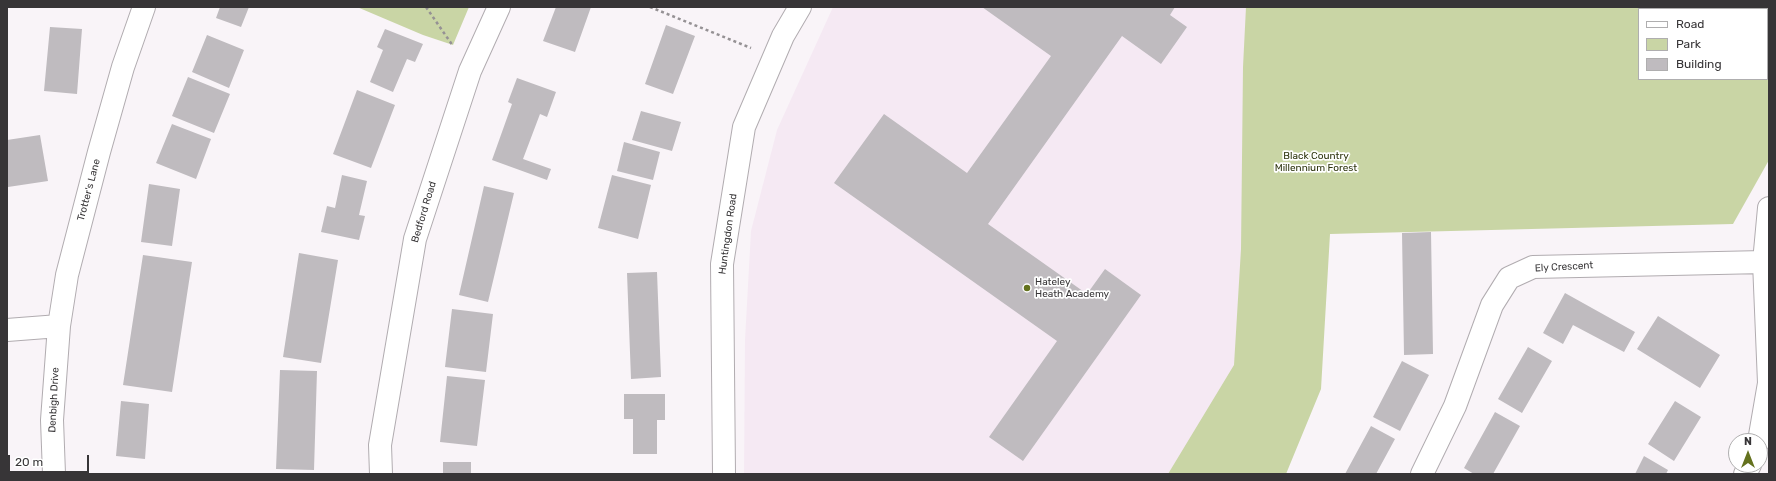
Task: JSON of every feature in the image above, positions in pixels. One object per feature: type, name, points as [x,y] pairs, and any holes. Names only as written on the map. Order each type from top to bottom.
[{"type":"street","name":"Trotter's Lane","points":[[59,326],[67,275],[99,152],[123,67],[144,7]]},
{"type":"street","name":"Bedford Road","points":[[381,474],[380,445],[415,239],[470,71],[500,7]]},
{"type":"street","name":"Huntingdon Road","points":[[724,474],[722,264],[744,127],[783,36],[800,7]]},
{"type":"street","points":[[1761,433],[1769,383],[1764,262],[1769,208]]},
{"type":"street","name":"Ely Crescent","points":[[1422,474],[1456,406],[1492,305],[1509,278],[1533,268],[1764,262]]},
{"type":"street","points":[[7,330],[59,326]]},
{"type":"street","name":"Denbigh Drive","points":[[54,474],[52,420],[59,326]]},
{"type":"path","points":[[426,7],[470,71]]},
{"type":"path","points":[[650,7],[774,57]]},
{"type":"shaded area","name":"Hateley Heath Academy","points":[[833,7],[1285,7],[1315,235],[1217,474],[744,474],[745,340],[751,231],[777,130]]},
{"type":"green space","points":[[357,7],[469,7],[453,45],[423,35]]},
{"type":"green space","name":"Black Country Millennium Forest","points":[[1246,7],[1769,7],[1769,160],[1733,224],[1330,234],[1321,389],[1286,474],[1168,474],[1234,365],[1241,249],[1243,67]]},
{"type":"building","points":[[220,7],[249,7],[241,27],[216,18]]},
{"type":"building","points":[[556,7],[591,7],[575,52],[543,41]]},
{"type":"building","points":[[982,7],[1175,7],[1170,15],[1187,27],[1161,64],[1122,36],[988,224],[1087,294],[1105,269],[1141,295],[1023,461],[989,437],[1057,341],[834,183],[884,114],[967,173],[1051,56]]},
{"type":"building","points":[[666,25],[695,36],[673,94],[645,84]]},
{"type":"building","points":[[50,27],[82,29],[77,94],[44,91]]},
{"type":"building","points":[[385,29],[423,44],[415,62],[407,59],[393,92],[370,82],[383,50],[377,47]]},
{"type":"building","points":[[207,35],[244,50],[229,88],[192,72]]},
{"type":"building","points":[[188,77],[230,94],[214,133],[172,116]]},
{"type":"building","points":[[517,78],[556,92],[547,117],[540,114],[523,159],[551,169],[547,180],[492,160],[512,104],[508,102]]},
{"type":"building","points":[[357,90],[395,105],[371,168],[333,154]]},
{"type":"building","points":[[641,111],[681,122],[672,151],[632,140]]},
{"type":"building","points":[[172,124],[211,139],[196,179],[156,163]]},
{"type":"building","points":[[40,135],[48,181],[8,187],[7,140]]},
{"type":"building","points":[[624,142],[660,152],[653,180],[617,171]]},
{"type":"building","points":[[342,175],[367,181],[359,215],[365,216],[359,240],[321,232],[327,206],[335,208]]},
{"type":"building","points":[[612,175],[651,185],[638,239],[598,228]]},
{"type":"building","points":[[149,184],[180,189],[172,246],[141,242]]},
{"type":"building","points":[[484,186],[514,193],[488,302],[459,295]]},
{"type":"building","points":[[1431,232],[1433,354],[1404,355],[1402,233]]},
{"type":"building","points":[[299,253],[338,260],[321,363],[283,357]]},
{"type":"building","points":[[143,255],[192,262],[172,392],[123,385]]},
{"type":"building","points":[[657,272],[661,377],[631,379],[627,273]]},
{"type":"building","points":[[1565,293],[1635,332],[1624,352],[1573,325],[1563,344],[1543,333]]},
{"type":"building","points":[[452,309],[493,314],[486,372],[445,367]]},
{"type":"building","points":[[1658,316],[1720,355],[1700,388],[1637,349]]},
{"type":"building","points":[[1528,347],[1552,361],[1522,413],[1498,399]]},
{"type":"building","points":[[1402,361],[1429,375],[1400,431],[1373,417]]},
{"type":"building","points":[[280,370],[317,371],[314,470],[276,469]]},
{"type":"building","points":[[447,376],[485,380],[477,446],[440,442]]},
{"type":"building","points":[[624,394],[665,394],[665,420],[657,420],[657,454],[633,454],[633,419],[624,419]]},
{"type":"building","points":[[121,401],[149,404],[145,459],[116,456]]},
{"type":"building","points":[[1675,401],[1701,417],[1674,461],[1648,444]]},
{"type":"building","points":[[1495,412],[1520,426],[1493,474],[1474,474],[1464,468]]},
{"type":"building","points":[[1371,426],[1395,439],[1376,474],[1345,474]]},
{"type":"building","points":[[1644,456],[1668,470],[1666,474],[1635,474]]},
{"type":"building","points":[[443,462],[471,462],[471,474],[443,474]]},
{"type":"place","name":"Hateley Heath Academy","points":[[1027,288]]}]
